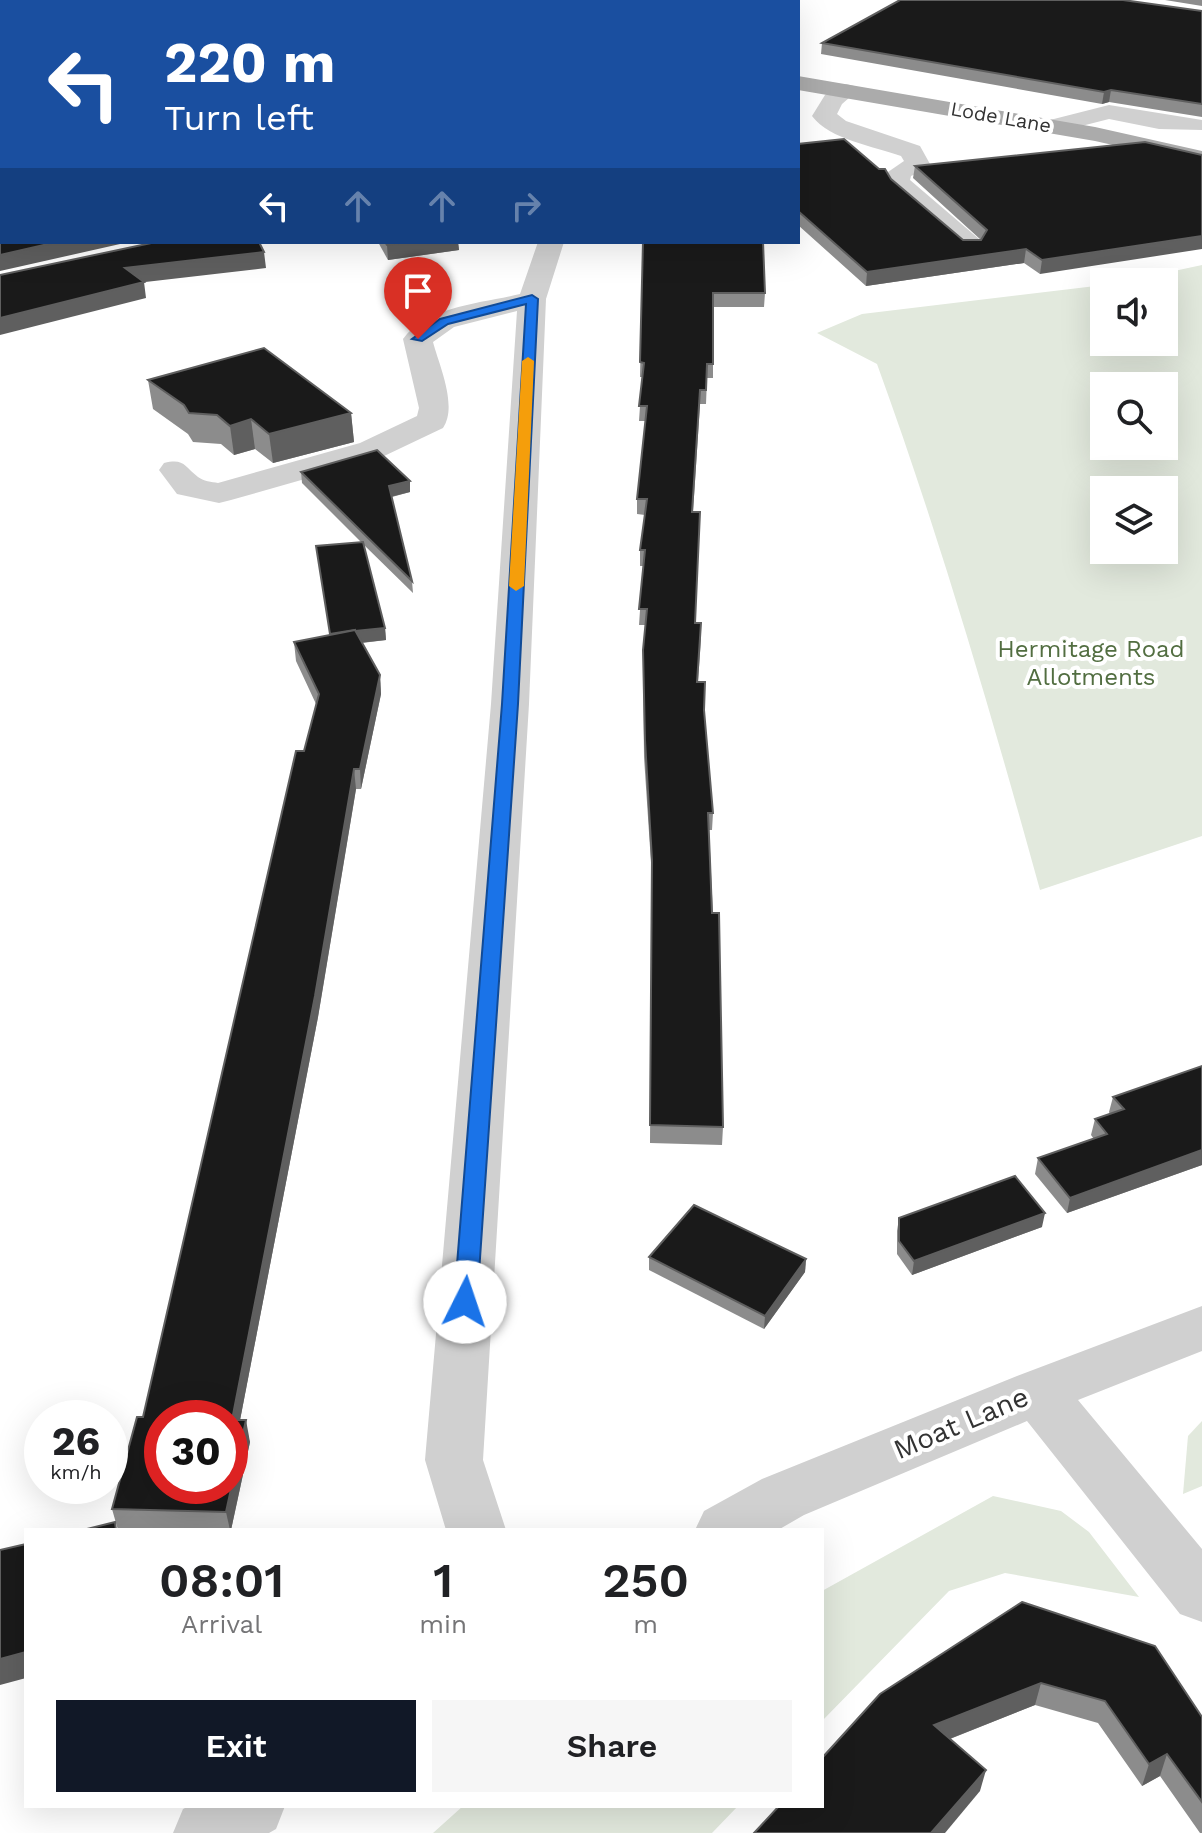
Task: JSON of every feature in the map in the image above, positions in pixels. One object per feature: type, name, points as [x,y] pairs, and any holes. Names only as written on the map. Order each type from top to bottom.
[{"type":"main road","name":"Lode Lane","points":[[800,83],[1054,126],[1202,158]]},
{"type":"street","points":[[846,91],[833,100],[824,116],[838,126],[911,151],[918,164],[900,172],[898,180],[970,245]]},
{"type":"street","points":[[1054,126],[1109,112],[1194,125]]},
{"type":"street","points":[[475,1528],[454,1460],[510,704],[532,299],[550,244]]},
{"type":"street","points":[[175,470],[189,487],[219,493],[371,450],[432,421],[434,408],[418,339],[444,321],[532,299]]},
{"type":"street","name":"Moat Lane","points":[[729,1528],[783,1497],[1202,1328]]},
{"type":"street","points":[[1037,1392],[1202,1594]]},
{"type":"street","points":[[207,1833],[249,1808]]},
{"type":"green space","name":"Hermitage Road Allotments","points":[[1202,265],[1202,836],[1040,890],[964,626],[877,364],[817,333],[862,314],[1090,287],[1090,356],[1178,356],[1178,270]]},
{"type":"green space","points":[[1202,1421],[1202,1486],[1183,1494],[1188,1436]]},
{"type":"green space","points":[[993,1496],[1061,1511],[1089,1532],[1139,1597],[1005,1573],[949,1591],[824,1719],[824,1590]]},
{"type":"green space","points":[[461,1808],[736,1808],[712,1833],[433,1833]]},
{"type":"building","points":[[900,0],[1123,0],[1202,11],[1202,104],[1111,90],[1104,92],[822,43]]},
{"type":"building","points":[[844,139],[879,169],[885,169],[891,179],[963,240],[981,240],[987,230],[915,166],[1145,142],[1202,155],[1202,236],[1042,260],[1026,249],[867,272],[800,213],[800,144]]},
{"type":"building","points":[[0,244],[48,244],[0,255]]},
{"type":"building","points":[[147,244],[260,244],[264,252],[125,268],[144,282],[0,318],[0,275]]},
{"type":"building","points":[[643,244],[763,244],[765,293],[713,293],[713,364],[707,364],[706,390],[700,390],[692,512],[700,512],[695,623],[701,623],[697,682],[705,682],[704,710],[713,813],[708,813],[712,913],[719,913],[723,1127],[650,1125],[652,860],[643,650],[647,609],[639,609],[645,550],[640,550],[647,499],[637,499],[647,406],[639,406],[644,363],[640,362]]},
{"type":"building","points":[[264,348],[351,413],[269,434],[251,419],[230,426],[217,415],[189,413],[184,405],[148,380]]},
{"type":"building","points":[[377,450],[410,481],[389,486],[412,581],[301,472]]},
{"type":"building","points":[[363,542],[385,628],[330,634],[316,546]]},
{"type":"building","points":[[355,630],[380,675],[360,769],[354,769],[315,996],[236,1400],[147,1400],[296,751],[304,751],[319,694],[294,642]]},
{"type":"building","points":[[1202,1066],[1202,1150],[1070,1198],[1038,1158],[1107,1134],[1095,1119],[1124,1109],[1113,1097]]},
{"type":"building","points":[[1015,1176],[1045,1213],[914,1261],[899,1241],[899,1218]]},
{"type":"building","points":[[694,1205],[806,1259],[765,1316],[649,1257]]},
{"type":"building","points":[[144,1413],[144,1504],[228,1504],[226,1512],[112,1509],[113,1504],[128,1504],[128,1450],[137,1417],[143,1417]]},
{"type":"building","points":[[115,1522],[116,1528],[91,1528]]},
{"type":"building","points":[[24,1544],[24,1653],[0,1659],[0,1550]]},
{"type":"building","points":[[1022,1602],[1155,1646],[1202,1717],[1202,1802],[1167,1754],[1149,1764],[1105,1701],[1041,1683],[934,1725],[986,1770],[931,1833],[754,1833],[777,1808],[824,1808],[824,1756],[880,1694]]},
{"type":"slow traffic","points":[[516,586],[528,361]]},
{"type":"route","points":[[418,339],[444,321],[532,299],[510,704],[465,1302]]}]
